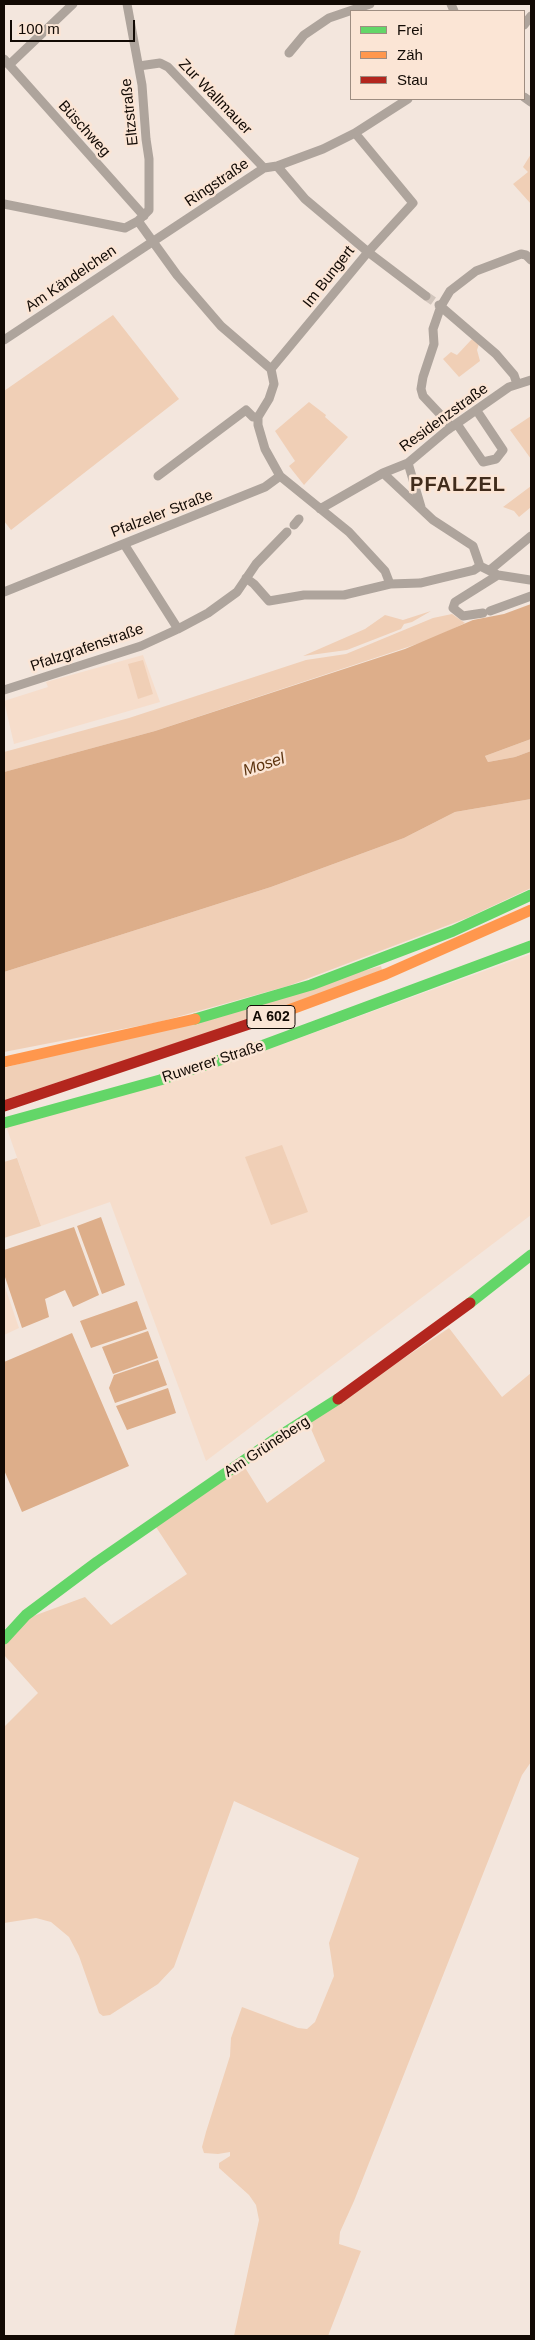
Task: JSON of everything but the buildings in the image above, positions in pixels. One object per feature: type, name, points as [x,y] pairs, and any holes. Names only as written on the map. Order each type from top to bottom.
[{"type":"main road","name":"A 602","points":[[4,1062],[155,1030],[227,1011],[368,964],[453,931],[531,895]]},
{"type":"main road","name":"A 602","points":[[4,1106],[312,1003],[386,974],[531,910]]},
{"type":"main road","name":"Ruwerer Straße","points":[[4,1123],[160,1080],[265,1046],[531,946]]},
{"type":"main road","name":"Am Grüneberg","points":[[4,1639],[26,1615],[97,1562],[275,1439],[362,1383],[440,1327],[531,1255]]},
{"type":"street","name":"Eltzstraße","points":[[127,4],[139,66],[149,159],[150,206],[141,218]]},
{"type":"street","points":[[352,10],[370,4]]},
{"type":"street","points":[[6,62],[66,6]]},
{"type":"street","points":[[289,53],[304,35],[329,18],[350,11]]},
{"type":"street","name":"Büschweg","points":[[6,62],[141,218],[177,275],[221,326],[271,369]]},
{"type":"street","name":"Zur Wallmauer","points":[[139,66],[160,63],[168,67],[264,168]]},
{"type":"street","name":"Ringstraße","points":[[154,241],[264,168],[277,166],[323,149],[356,133],[406,100]]},
{"type":"street","points":[[356,133],[413,202],[368,252],[426,296]]},
{"type":"street","name":"Im Bungert","points":[[271,369],[368,252],[306,199],[277,166]]},
{"type":"street","points":[[4,204],[125,228],[141,218]]},
{"type":"street","name":"Am Kändelchen","points":[[4,340],[154,241]]},
{"type":"street","points":[[477,412],[503,450],[496,458],[483,462],[455,425],[425,398],[421,389],[423,376],[434,344],[433,329],[440,306],[450,290],[476,271],[520,254],[526,255],[531,260]]},
{"type":"street","points":[[440,306],[505,363],[514,375],[517,384]]},
{"type":"street","points":[[271,369],[274,384],[269,400],[258,417],[262,442],[280,476],[349,532],[385,571],[390,584]]},
{"type":"street","name":"Residenzstraße","points":[[320,509],[383,473],[408,463],[455,425],[517,384],[531,380]]},
{"type":"street","points":[[158,476],[246,410],[252,417],[258,417]]},
{"type":"street","points":[[408,463],[421,507]]},
{"type":"street","points":[[383,473],[433,520],[473,546],[480,566],[494,572],[530,580]]},
{"type":"street","name":"Pfalzeler Straße","points":[[4,592],[265,487],[280,476]]},
{"type":"street","name":"Pfalzgrafenstraße","points":[[4,690],[140,646],[208,613],[237,592],[256,564],[286,532]]},
{"type":"street","points":[[531,536],[494,572],[455,602],[453,608],[463,616],[487,612],[531,596]]},
{"type":"street","points":[[124,544],[178,629]]},
{"type":"street","points":[[246,578],[269,601],[304,595],[344,595],[390,584],[420,583],[474,570],[480,566]]},
{"type":"shaded area","points":[[531,154],[531,204],[513,184],[528,172],[523,167]]},
{"type":"shaded area","points":[[113,315],[179,399],[11,530],[4,521],[4,391]]},
{"type":"shaded area","points":[[472,339],[479,344],[477,350],[480,361],[459,377],[443,359],[451,352],[457,355]]},
{"type":"shaded area","points":[[309,402],[326,415],[325,417],[348,437],[304,485],[289,466],[295,461],[275,431]]},
{"type":"shaded area","points":[[531,416],[531,459],[510,430]]},
{"type":"shaded area","points":[[531,486],[531,507],[519,517],[514,511],[503,507]]},
{"type":"shaded area","points":[[431,611],[412,622],[404,624],[401,629],[347,650],[303,656],[365,629],[385,615],[403,620]]},
{"type":"shaded area","points":[[452,614],[465,623],[432,639],[155,731],[4,772],[4,752],[129,718],[306,660],[346,654],[433,618]]},
{"type":"shaded area","points":[[143,655],[160,702],[14,744],[4,701],[48,687],[46,682]]},
{"type":"shaded area","points":[[143,660],[153,694],[138,699],[128,664]]},
{"type":"shaded area","points":[[531,739],[531,751],[515,757],[488,762],[485,756]]},
{"type":"shaded area","points":[[531,799],[531,888],[467,918],[288,986],[159,1022],[4,1052],[4,972],[271,887],[404,838],[455,812]]},
{"type":"shaded area","points":[[531,954],[531,1215],[206,1461],[110,1202],[41,1226],[6,1126],[247,1057]]},
{"type":"shaded area","points":[[381,966],[382,970],[283,1008],[4,1100],[4,1068]]},
{"type":"shaded area","points":[[282,1145],[308,1212],[271,1225],[245,1157]]},
{"type":"shaded area","points":[[17,1158],[41,1226],[4,1238],[4,1162]]},
{"type":"shaded area","points":[[4,1284],[19,1328],[4,1335]]},
{"type":"shaded area","points":[[449,1328],[502,1397],[531,1373],[531,1762],[522,1775],[354,2201],[340,2232],[339,2244],[361,2251],[328,2336],[234,2336],[259,2220],[256,2205],[249,2195],[219,2168],[219,2163],[230,2156],[230,2152],[218,2154],[204,2153],[202,2147],[230,2056],[231,2038],[242,2007],[298,2028],[307,2029],[315,2022],[334,1976],[329,1943],[359,1858],[234,1801],[174,1967],[158,1984],[110,2015],[103,2016],[99,2013],[79,1956],[69,1937],[51,1922],[36,1918],[4,1923],[4,1727],[38,1693],[4,1655],[4,1644],[28,1618],[85,1597],[111,1625],[187,1574],[156,1527],[244,1466],[267,1503],[325,1461],[308,1422]]},
{"type":"water","name":"Mosel","points":[[531,604],[531,739],[485,756],[488,762],[515,757],[531,751],[531,799],[455,812],[404,838],[271,887],[4,972],[4,772],[155,731],[405,649],[473,620],[504,614]]},
{"type":"water","points":[[101,1217],[125,1285],[102,1294],[77,1226]]},
{"type":"water","points":[[74,1227],[99,1295],[73,1307],[65,1290],[45,1299],[49,1317],[22,1328],[4,1274],[4,1250]]},
{"type":"water","points":[[137,1301],[147,1329],[91,1348],[80,1321]]},
{"type":"water","points":[[148,1331],[158,1358],[113,1374],[102,1347]]},
{"type":"water","points":[[72,1333],[129,1466],[22,1512],[4,1470],[4,1362]]},
{"type":"water","points":[[158,1360],[167,1385],[115,1403],[109,1388],[114,1375]]},
{"type":"water","points":[[168,1388],[176,1413],[127,1430],[116,1406]]},
{"type":"tunnel","points":[[426,296],[439,305]]},
{"type":"traffic: fast","points":[[195,1019],[311,985],[453,931],[531,895]]},
{"type":"traffic: fast","points":[[4,1123],[160,1080],[256,1048],[531,946]]},
{"type":"traffic: fast","points":[[470,1303],[531,1255]]},
{"type":"traffic: fast","points":[[4,1639],[26,1615],[97,1562],[275,1439],[338,1399]]},
{"type":"traffic: slow","points":[[270,1017],[386,974],[531,910]]},
{"type":"traffic: slow","points":[[4,1062],[195,1019]]},
{"type":"traffic: jam","points":[[4,1106],[270,1017]]},
{"type":"traffic: jam","points":[[338,1399],[470,1303]]},
{"type":"district","name":"PFALZEL","points":[[458,485]]}]
